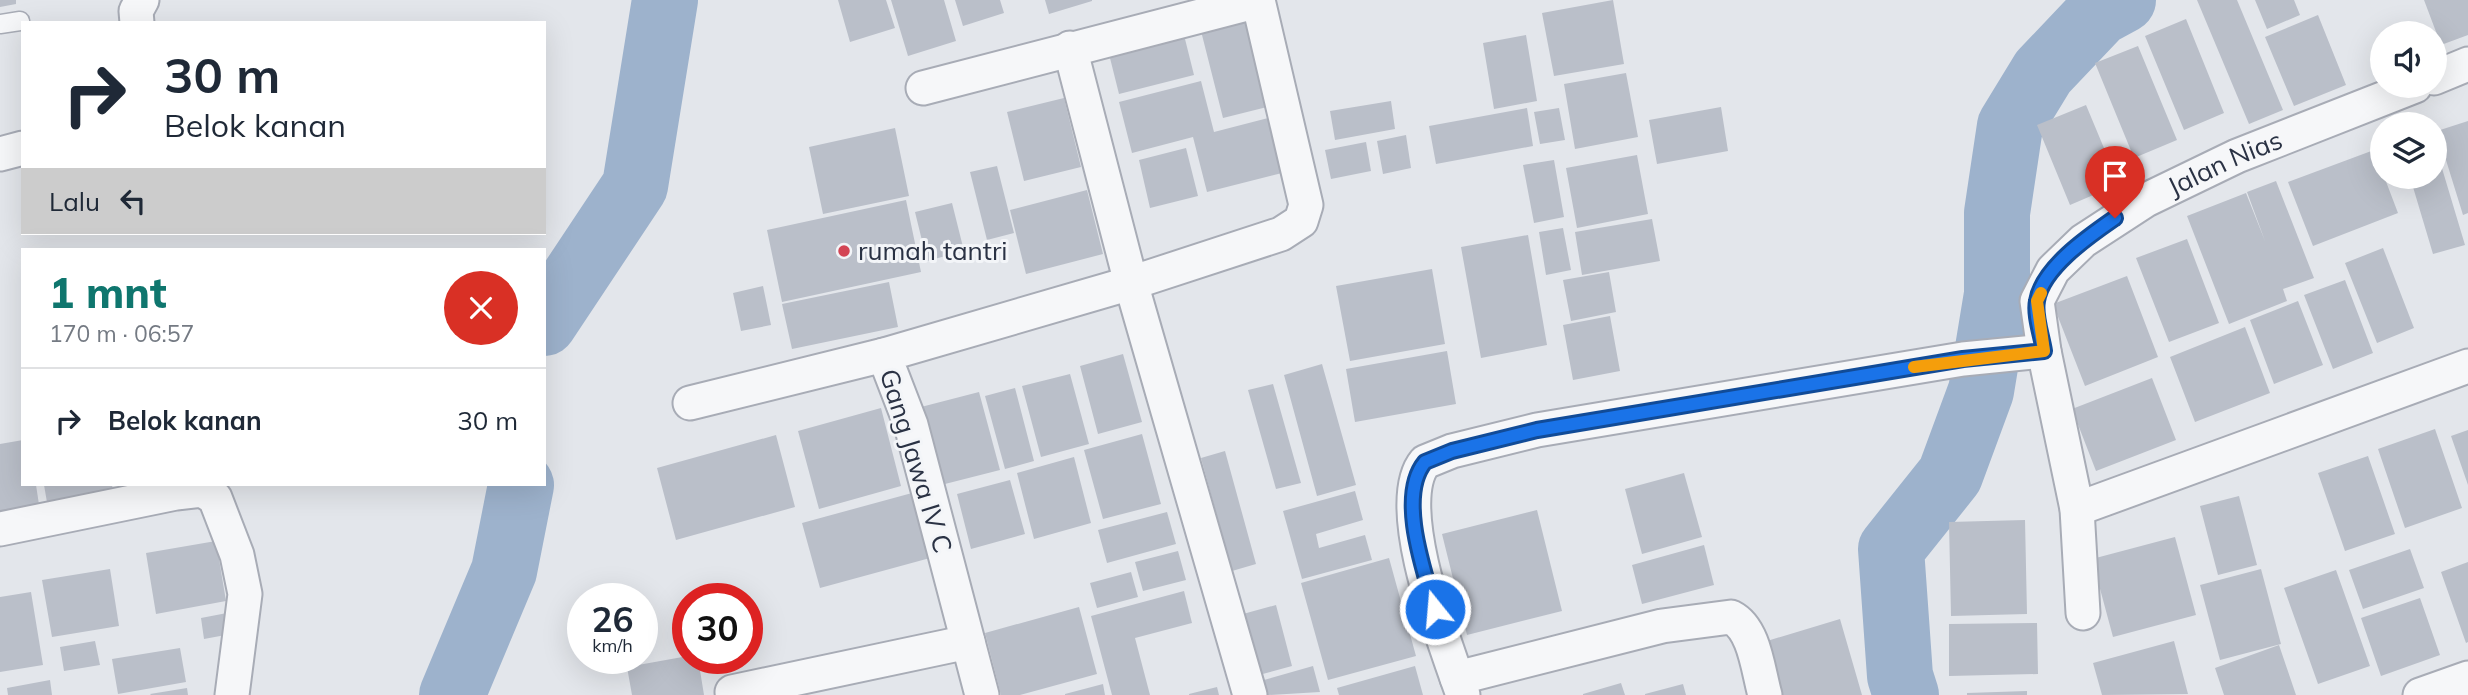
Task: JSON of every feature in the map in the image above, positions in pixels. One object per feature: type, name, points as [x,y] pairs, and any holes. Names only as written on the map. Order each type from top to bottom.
[{"type":"street","points":[[136,21],[136,12],[142,0]]},
{"type":"street","points":[[923,88],[1258,0]]},
{"type":"street","name":"Gang Jawa IV C","points":[[982,695],[911,425],[884,355],[1132,283],[1281,234],[1301,221],[1306,212],[1258,0]]},
{"type":"street","points":[[1070,48],[1132,283],[1250,695]]},
{"type":"street","points":[[2447,73],[2468,64]]},
{"type":"street","name":"Jalan Nias","points":[[2083,613],[2077,509],[2044,351],[2037,301],[2053,270],[2083,241],[2115,218],[2237,156],[2384,98]]},
{"type":"street","points":[[0,154],[21,149]]},
{"type":"street","points":[[1765,695],[1749,639],[1739,622],[1731,617],[1662,626],[1460,686],[1421,563],[1413,508],[1415,481],[1425,462],[1452,451],[1537,430],[1963,359],[2010,352],[2044,351]]},
{"type":"street","points":[[690,403],[884,355]]},
{"type":"street","points":[[2077,509],[2468,366]]},
{"type":"street","points":[[0,528],[176,493],[202,490],[215,498],[237,555],[244,594],[232,695]]},
{"type":"street","points":[[732,692],[968,642]]},
{"type":"street","points":[[2420,695],[2468,678]]},
{"type":"lane","points":[[0,24],[20,21]]},
{"type":"building","points":[[0,0],[16,0],[16,4],[0,7]]},
{"type":"building","points":[[838,0],[886,0],[895,28],[850,42]]},
{"type":"building","points":[[891,0],[944,0],[956,41],[908,56]]},
{"type":"building","points":[[955,0],[1000,0],[1004,13],[963,26]]},
{"type":"building","points":[[1045,0],[1092,0],[1092,1],[1049,14]]},
{"type":"building","points":[[1613,0],[1624,64],[1554,76],[1542,13]]},
{"type":"building","points":[[2197,0],[2237,0],[2283,110],[2249,124]]},
{"type":"building","points":[[2255,0],[2294,0],[2300,15],[2267,29]]},
{"type":"building","points":[[2424,0],[2468,0],[2468,35],[2447,43],[2447,21],[2432,21]]},
{"type":"building","points":[[2318,15],[2346,85],[2294,106],[2265,37]]},
{"type":"building","points":[[1249,19],[1271,106],[1223,118],[1201,31]]},
{"type":"building","points":[[2186,19],[2224,113],[2184,130],[2145,36]]},
{"type":"building","points":[[1184,35],[1194,75],[1119,94],[1109,54]]},
{"type":"building","points":[[1526,35],[1537,101],[1494,109],[1483,43]]},
{"type":"building","points":[[2138,46],[2177,140],[2134,158],[2095,63]]},
{"type":"building","points":[[1626,73],[1638,137],[1575,149],[1564,84]]},
{"type":"building","points":[[1201,81],[1214,132],[1272,117],[1286,172],[1207,192],[1193,137],[1132,153],[1119,102]]},
{"type":"building","points":[[1064,98],[1081,167],[1024,181],[1007,112]]},
{"type":"building","points":[[1391,101],[1395,129],[1335,140],[1330,111]]},
{"type":"building","points":[[2086,105],[2119,184],[2070,205],[2037,125]]},
{"type":"building","points":[[1721,107],[1728,151],[1657,164],[1649,120]]},
{"type":"building","points":[[1527,108],[1533,146],[1436,164],[1429,126]]},
{"type":"building","points":[[1559,108],[1565,140],[1540,144],[1534,112]]},
{"type":"building","points":[[2468,121],[2468,213],[2463,215],[2447,163],[2447,128]]},
{"type":"building","points":[[895,128],[909,196],[823,214],[809,147]]},
{"type":"building","points":[[1406,135],[1411,168],[1383,174],[1377,141]]},
{"type":"building","points":[[1366,142],[1371,171],[1331,179],[1325,150]]},
{"type":"building","points":[[1186,148],[1198,196],[1150,208],[1139,160]]},
{"type":"building","points":[[2370,151],[2370,189],[2389,189],[2398,213],[2313,246],[2288,182]]},
{"type":"building","points":[[1637,155],[1648,214],[1577,228],[1566,168]]},
{"type":"building","points":[[1554,160],[1564,217],[1534,223],[1523,165]]},
{"type":"building","points":[[997,166],[1014,233],[987,240],[970,172]]},
{"type":"building","points":[[2276,181],[2314,278],[2283,289],[2287,301],[2229,324],[2187,216],[2246,193],[2265,241],[2247,192]]},
{"type":"building","points":[[2447,185],[2465,245],[2433,254],[2414,189],[2447,189]]},
{"type":"building","points":[[1087,190],[1103,254],[1026,274],[1010,210]]},
{"type":"building","name":"rumah tantri","points":[[906,200],[921,272],[782,302],[767,230]]},
{"type":"building","points":[[952,203],[964,251],[927,261],[915,212]]},
{"type":"building","points":[[1652,219],[1660,261],[1582,275],[1575,232]]},
{"type":"building","points":[[1563,228],[1571,270],[1546,275],[1539,232]]},
{"type":"building","points":[[1528,235],[1547,345],[1481,358],[1461,247]]},
{"type":"building","points":[[2187,239],[2219,323],[2169,342],[2136,258]]},
{"type":"building","points":[[2383,248],[2414,328],[2377,343],[2345,263]]},
{"type":"building","points":[[1432,269],[1445,344],[1350,361],[1336,286]]},
{"type":"building","points":[[1609,272],[1616,312],[1571,321],[1563,280]]},
{"type":"building","points":[[2127,276],[2158,357],[2085,386],[2053,304]]},
{"type":"building","points":[[2345,280],[2373,353],[2333,369],[2304,295]]},
{"type":"building","points":[[889,282],[898,327],[792,349],[782,304]]},
{"type":"building","points":[[763,286],[771,325],[741,331],[733,293]]},
{"type":"building","points":[[2298,301],[2323,365],[2274,384],[2250,320]]},
{"type":"building","points":[[1610,316],[1620,371],[1573,380],[1563,325]]},
{"type":"building","points":[[2245,327],[2270,393],[2195,422],[2170,357]]},
{"type":"building","points":[[1447,351],[1456,404],[1355,422],[1346,369]]},
{"type":"building","points":[[1123,354],[1142,422],[1098,434],[1080,366]]},
{"type":"building","points":[[1322,364],[1356,485],[1317,496],[1284,375]]},
{"type":"building","points":[[1070,374],[1089,444],[1041,457],[1022,386]]},
{"type":"building","points":[[2152,378],[2176,440],[2096,471],[2072,409]]},
{"type":"building","points":[[1273,384],[1301,483],[1276,489],[1248,390]]},
{"type":"building","points":[[1015,388],[1034,461],[1005,469],[985,396]]},
{"type":"building","points":[[979,392],[1000,470],[941,485],[921,407]]},
{"type":"building","points":[[881,408],[901,486],[819,509],[798,431]]},
{"type":"building","points":[[2435,429],[2462,508],[2405,528],[2378,449]]},
{"type":"building","points":[[2468,430],[2468,485],[2451,436]]},
{"type":"building","points":[[1142,434],[1161,504],[1103,519],[1084,450]]},
{"type":"building","points":[[776,435],[795,507],[676,540],[657,468]]},
{"type":"building","points":[[21,440],[21,486],[36,486],[40,511],[0,517],[0,444]]},
{"type":"building","points":[[1225,451],[1256,564],[1232,571],[1201,458]]},
{"type":"building","points":[[2368,456],[2395,534],[2345,551],[2318,473]]},
{"type":"building","points":[[1074,457],[1091,523],[1034,539],[1017,473]]},
{"type":"building","points":[[1684,473],[1702,537],[1642,554],[1625,489]]},
{"type":"building","points":[[1010,480],[1025,534],[971,549],[957,494]]},
{"type":"building","points":[[44,486],[112,486],[114,497],[48,508]]},
{"type":"building","points":[[1355,491],[1363,520],[1316,534],[1319,548],[1365,535],[1372,560],[1302,579],[1283,511]]},
{"type":"building","points":[[912,493],[930,558],[820,588],[802,523]]},
{"type":"building","points":[[2239,496],[2257,565],[2218,575],[2200,506]]},
{"type":"building","points":[[1537,510],[1562,611],[1467,635],[1442,534]]},
{"type":"building","points":[[1167,512],[1176,544],[1107,563],[1098,530]]},
{"type":"building","points":[[2025,520],[2027,614],[1951,616],[1949,522]]},
{"type":"building","points":[[2175,537],[2196,615],[2113,637],[2092,559]]},
{"type":"building","points":[[216,541],[226,601],[156,614],[146,553]]},
{"type":"building","points":[[1704,545],[1714,585],[1642,604],[1632,565]]},
{"type":"building","points":[[2410,549],[2424,588],[2363,609],[2349,570]]},
{"type":"building","points":[[1178,551],[1186,580],[1143,591],[1135,562]]},
{"type":"building","points":[[1389,558],[1416,656],[1328,680],[1301,583]]},
{"type":"building","points":[[2468,562],[2468,642],[2466,643],[2441,572]]},
{"type":"building","points":[[110,569],[119,626],[52,637],[42,580]]},
{"type":"building","points":[[2261,569],[2281,644],[2220,660],[2200,585]]},
{"type":"building","points":[[2336,570],[2370,666],[2318,684],[2284,588]]},
{"type":"building","points":[[1131,572],[1138,597],[1097,608],[1090,583]]},
{"type":"building","points":[[1184,591],[1192,623],[1135,638],[1150,695],[1112,695],[1091,616]]},
{"type":"building","points":[[31,592],[43,665],[0,672],[0,597]]},
{"type":"building","points":[[2420,598],[2440,655],[2381,676],[2361,618]]},
{"type":"building","points":[[1276,605],[1292,666],[1259,675],[1243,614]]},
{"type":"building","points":[[1079,607],[1097,674],[1020,695],[1001,695],[985,633]]},
{"type":"building","points":[[227,613],[231,634],[204,639],[201,618]]},
{"type":"building","points":[[1840,619],[1862,695],[1783,695],[1767,641]]},
{"type":"building","points":[[2037,623],[2038,674],[1949,676],[1949,624]]},
{"type":"building","points":[[95,641],[100,665],[64,671],[60,647]]},
{"type":"building","points":[[2174,641],[2188,694],[2102,695],[2093,663]]},
{"type":"building","points":[[2279,645],[2296,695],[2224,695],[2215,668]]},
{"type":"building","points":[[180,648],[186,682],[118,694],[112,659]]},
{"type":"building","points":[[672,659],[672,674],[701,674],[704,695],[632,695],[628,674],[658,674],[658,661]]},
{"type":"building","points":[[1313,666],[1320,692],[1268,695],[1264,680]]},
{"type":"building","points":[[1415,666],[1423,695],[1339,695],[1337,688]]},
{"type":"building","points":[[50,680],[52,695],[8,695],[7,688]]},
{"type":"building","points":[[1621,683],[1625,695],[1583,695],[1583,694]]},
{"type":"building","points":[[1103,684],[1105,695],[1065,695],[1065,694]]},
{"type":"building","points":[[1683,684],[1686,695],[1645,695],[1645,694]]},
{"type":"building","points":[[1217,687],[1219,695],[1189,695],[1189,694]]},
{"type":"building","points":[[187,688],[188,695],[150,694]]},
{"type":"building","points":[[2027,691],[2027,695],[1967,695],[1967,693]]},
{"type":"waterway","points":[[546,320],[635,186],[665,0]]},
{"type":"waterway","points":[[1906,695],[1900,676],[1891,549],[1950,475],[1981,391],[1997,294],[1997,213],[2010,126],[2043,72],[2099,13],[2123,0]]},
{"type":"waterway","points":[[452,695],[504,571],[521,486]]},
{"type":"slow traffic","points":[[1914,367],[2010,352],[2044,351],[2037,301],[2041,293]]},
{"type":"place","name":"rumah tantri","points":[[844,251]]},
{"type":"route","points":[[1435,609],[1421,563],[1413,508],[1415,481],[1425,462],[1452,451],[1537,430],[1963,359],[2010,352],[2044,351],[2037,301],[2053,270],[2083,241],[2115,218]]}]
